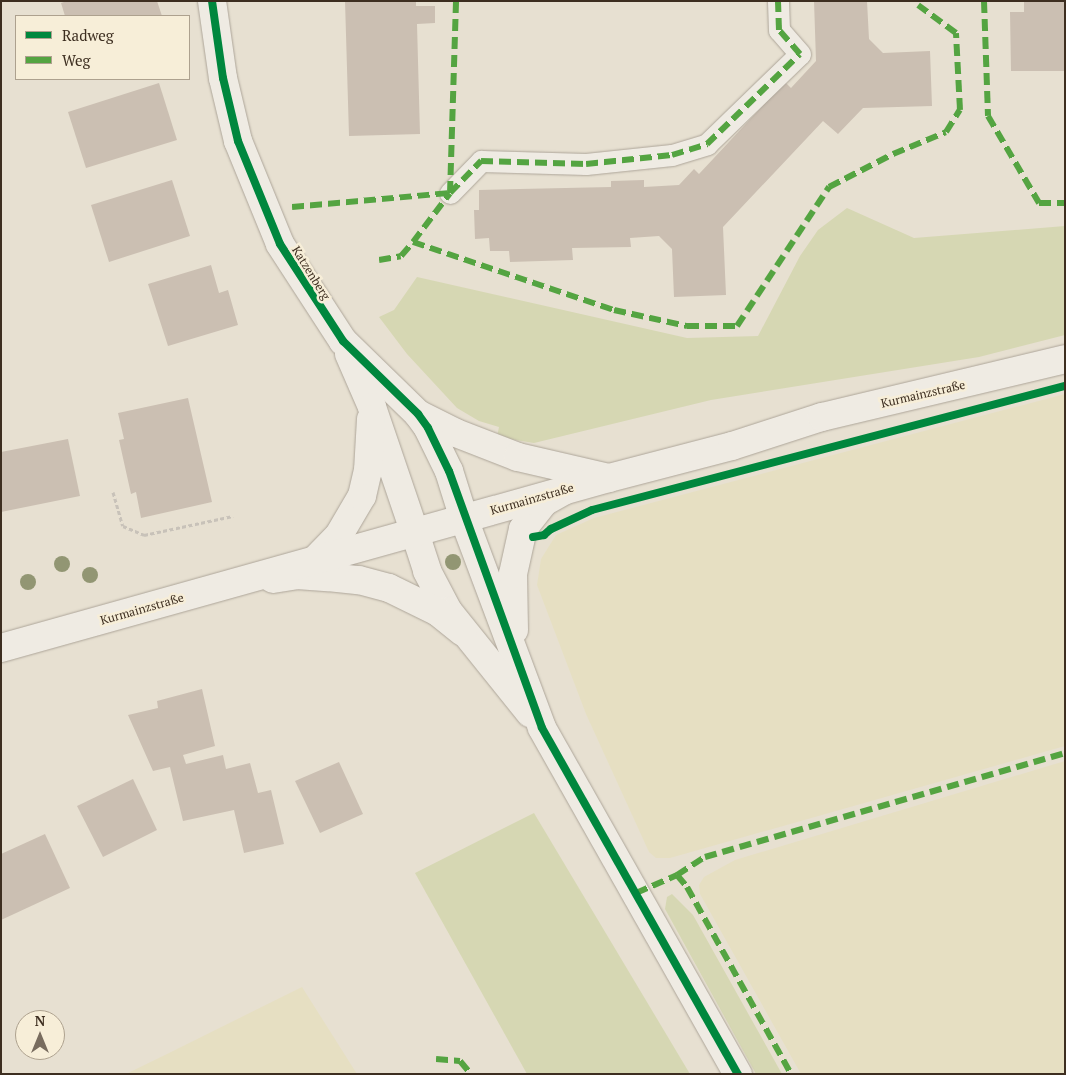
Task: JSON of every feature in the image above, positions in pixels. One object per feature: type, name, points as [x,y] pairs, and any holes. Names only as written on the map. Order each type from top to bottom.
[{"type":"street","name":"Katzenberg","points":[[212,1],[223,78],[238,141],[280,244],[344,341],[372,407],[437,592],[463,632]]},
{"type":"street","points":[[450,194],[481,161],[586,164],[672,154],[706,144],[800,54],[779,30],[778,1]]},
{"type":"street","name":"Katzenberg","points":[[344,341],[418,414],[442,456],[516,654]]},
{"type":"street","name":"Kurmainzstraße","points":[[1,648],[565,490],[732,446],[822,417],[1065,359]]},
{"type":"street","name":"Katzenberg","points":[[314,561],[339,535],[362,496],[368,471],[372,407]]},
{"type":"street","name":"Katzenberg","points":[[418,414],[456,434],[518,457],[609,478]]},
{"type":"street","points":[[542,728],[516,654],[512,590],[517,549],[528,520],[544,502],[565,490]]},
{"type":"street","points":[[230,585],[297,575],[359,580],[414,598],[463,632],[542,728],[738,1074]]},
{"type":"path","points":[[113,492],[123,526],[144,535],[233,516]]},
{"type":"shaded area","points":[[1065,394],[1065,746],[670,858],[656,858],[649,852],[586,714],[537,585],[541,559],[556,535],[594,518]]},
{"type":"shaded area","points":[[1065,761],[1065,1074],[801,1074],[700,894],[699,885],[704,877],[735,860]]},
{"type":"shaded area","points":[[302,987],[357,1074],[126,1074],[167,1054]]},
{"type":"green space","points":[[847,208],[914,238],[1065,226],[1065,335],[979,357],[711,400],[534,443],[497,437],[499,427],[479,421],[457,408],[407,354],[379,317],[394,310],[417,277],[687,338],[758,336],[800,256],[818,230]]},
{"type":"green space","points":[[534,813],[690,1074],[527,1074],[415,873]]},
{"type":"green space","points":[[672,894],[693,915],[782,1074],[756,1074],[665,909],[667,897]]},
{"type":"building","points":[[67,1],[157,1],[162,15],[65,15],[61,3]]},
{"type":"building","points":[[345,1],[416,1],[416,6],[435,6],[435,23],[417,24],[420,134],[349,136]]},
{"type":"building","points":[[814,1],[867,1],[869,39],[883,53],[930,51],[932,106],[863,108],[838,134],[823,121],[723,227],[726,295],[674,297],[672,249],[659,236],[630,238],[631,247],[572,248],[573,260],[510,262],[509,251],[490,251],[489,238],[475,239],[474,210],[479,210],[479,190],[611,187],[611,181],[644,180],[644,187],[679,185],[694,169],[699,174],[785,82],[791,88],[816,61]]},
{"type":"building","points":[[1024,1],[1065,1],[1065,71],[1011,71],[1010,12],[1024,12]]},
{"type":"building","points":[[159,83],[177,140],[86,168],[68,112]]},
{"type":"building","points":[[172,180],[190,236],[109,262],[91,205]]},
{"type":"building","points":[[211,265],[219,293],[228,290],[238,325],[168,346],[148,284]]},
{"type":"building","points":[[188,398],[212,502],[141,518],[136,492],[131,494],[119,440],[124,439],[118,413]]},
{"type":"building","points":[[68,439],[80,496],[1,512],[1,452]]},
{"type":"building","points":[[202,689],[215,746],[183,755],[186,764],[223,755],[226,769],[250,763],[258,793],[271,790],[284,844],[244,853],[234,810],[183,821],[170,767],[153,771],[128,715],[158,708],[157,701]]},
{"type":"building","points":[[339,762],[363,814],[320,833],[295,781]]},
{"type":"building","points":[[133,779],[157,830],[103,857],[77,806]]},
{"type":"building","points":[[45,834],[70,888],[1,920],[1,854]]},
{"type":"marked path","points":[[413,242],[450,193],[456,1]]},
{"type":"marked path","points":[[292,207],[450,193],[481,161],[586,164],[672,155],[707,144],[800,54],[779,30],[778,1]]},
{"type":"marked path","points":[[984,1],[988,116],[1039,203],[1065,203]]},
{"type":"marked path","points":[[379,260],[401,256],[413,242],[614,310],[687,326],[737,326],[829,187],[893,154],[946,132],[960,110],[956,33],[918,5]]},
{"type":"marked path","points":[[636,893],[677,875],[705,857],[1065,753]]},
{"type":"marked path","points":[[677,875],[687,887],[791,1074]]},
{"type":"marked path","points":[[436,1059],[460,1061],[471,1074]]},
{"type":"cycle path","points":[[212,1],[223,78],[238,141],[280,244],[343,341],[418,414],[428,428],[449,471],[542,728],[738,1074]]},
{"type":"cycle path","points":[[533,537],[544,535],[551,529],[592,510],[1065,386]]}]
